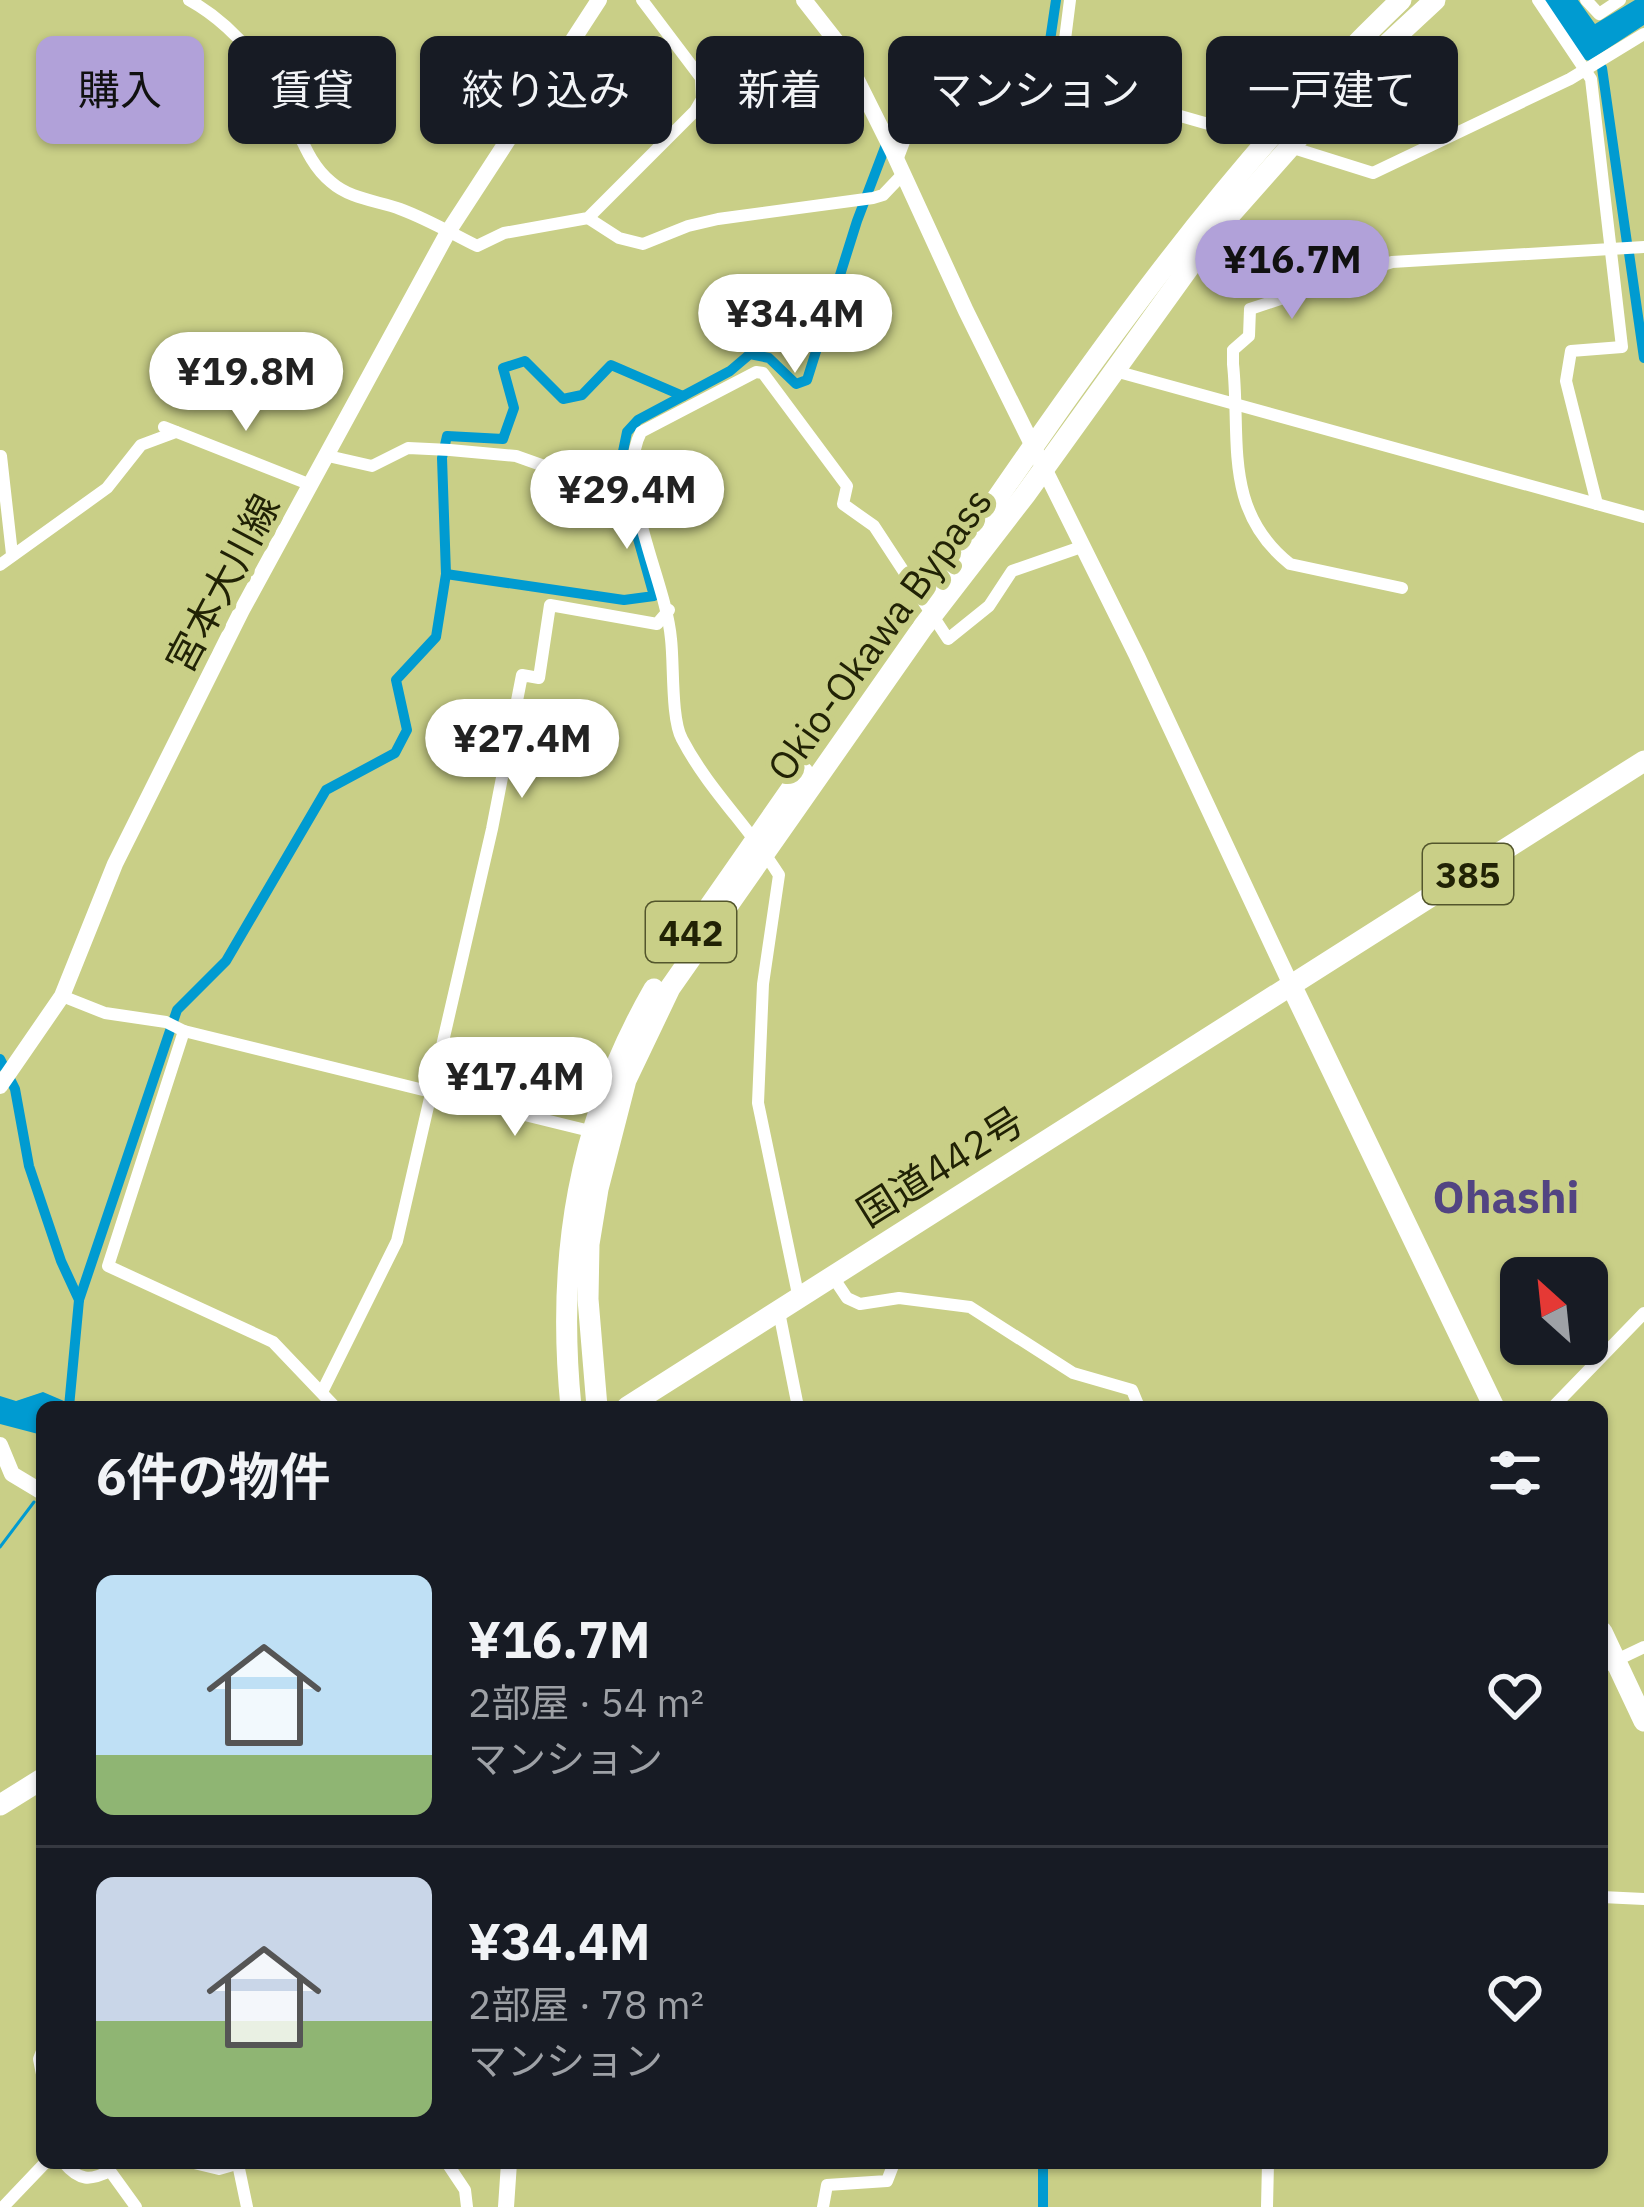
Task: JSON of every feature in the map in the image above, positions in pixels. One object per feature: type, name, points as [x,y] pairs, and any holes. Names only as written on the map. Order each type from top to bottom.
[{"type":"highway","name":"Okio-Okawa Bypass","points":[[1366,36],[1401,0]]},
{"type":"highway","name":"Okio-Okawa Bypass","points":[[1018,487],[1045,466],[1213,234],[1287,146],[1352,76],[1435,0]]},
{"type":"highway","name":"Okio-Okawa Bypass","points":[[571,1401],[566,1277],[600,1134],[639,1014],[684,942],[760,847],[1018,487],[1035,444],[1169,256],[1261,144]]},
{"type":"highway","name":"385","points":[[1292,987],[1644,761]]},
{"type":"highway","name":"国道442号","points":[[638,1401],[1292,987]]},
{"type":"highway","points":[[1292,987],[1491,1401]]},
{"type":"highway","name":"Okio-Okawa Bypass","points":[[596,1401],[588,1299],[600,1134]]},
{"type":"highway","points":[[1609,1664],[1643,1717]]},
{"type":"highway","points":[[0,1805],[36,1783]]},
{"type":"main road","name":"宮本大川線","points":[[0,1086],[62,996],[131,832],[242,610],[448,232],[599,0]]},
{"type":"main road","points":[[804,0],[840,46],[898,162],[1292,987]]},
{"type":"main road","points":[[0,1445],[12,1474],[36,1488]]},
{"type":"main road","points":[[506,2207],[509,2169]]},
{"type":"street","points":[[189,0],[225,26],[270,77],[308,157],[328,181],[476,246],[505,233],[588,218],[702,99],[701,77],[642,0]]},
{"type":"street","points":[[1065,36],[1070,0]]},
{"type":"street","points":[[1538,0],[1591,79],[1612,250],[1622,346],[1571,351],[1565,381],[1597,504]]},
{"type":"street","points":[[1586,0],[1599,14],[1620,0]]},
{"type":"street","points":[[1279,144],[1372,173],[1586,70],[1644,34]]},
{"type":"street","points":[[588,218],[620,238],[644,244],[718,219],[873,198],[883,195],[904,144]]},
{"type":"street","points":[[1402,588],[1290,565],[1241,494],[1233,350],[1249,335],[1250,308],[1391,262],[1644,248]]},
{"type":"street","points":[[1113,370],[1644,517]]},
{"type":"street","points":[[800,1298],[758,1103],[764,984],[779,875],[681,737],[669,610],[625,482],[641,432],[756,371],[763,373],[847,486],[843,504],[868,518],[949,639],[989,606],[1022,565],[1084,546]]},
{"type":"street","points":[[0,565],[107,488],[141,445],[170,430],[311,485]]},
{"type":"street","points":[[328,456],[372,466],[408,448],[450,450],[516,456],[606,488],[625,482]]},
{"type":"street","points":[[1,456],[13,554]]},
{"type":"street","points":[[322,1392],[397,1241],[522,675],[538,678],[550,605],[657,624],[669,610]]},
{"type":"street","points":[[62,996],[105,1013],[600,1134]]},
{"type":"street","points":[[175,1027],[108,1266],[273,1342],[330,1401]]},
{"type":"street","points":[[833,1277],[847,1298],[860,1304],[899,1298],[970,1307],[1056,1364],[1132,1390],[1137,1401]]},
{"type":"street","points":[[779,1312],[797,1401]]},
{"type":"street","points":[[1559,1401],[1644,1313]]},
{"type":"street","points":[[1609,1664],[1644,1647]]},
{"type":"street","points":[[1608,1897],[1644,1900]]},
{"type":"street","points":[[2,2207],[39,2169]]},
{"type":"street","points":[[71,2169],[89,2180],[110,2171],[136,2207]]},
{"type":"street","points":[[240,2169],[247,2207]]},
{"type":"street","points":[[451,2169],[465,2190],[467,2207]]},
{"type":"street","points":[[824,2207],[827,2185],[887,2181],[892,2169]]},
{"type":"street","points":[[1267,2207],[1268,2169]]},
{"type":"water","points":[[1544,0],[1578,0],[1595,24],[1635,0],[1644,0],[1644,25],[1589,61],[1583,59]]},
{"type":"water","points":[[43,1392],[64,1401],[36,1401],[36,1433],[0,1424],[0,1396],[16,1401]]},
{"type":"waterway","points":[[446,574],[624,600],[654,596],[619,471],[627,432],[638,420],[730,371],[750,354],[769,358],[796,384],[807,380],[857,221],[906,92],[940,72],[1016,71],[1047,61],[1056,0]]},
{"type":"waterway","points":[[1602,68],[1627,243]]},
{"type":"waterway","points":[[1629,253],[1644,358]]},
{"type":"waterway","points":[[79,1300],[177,1010],[226,961],[326,790],[395,753],[407,730],[396,680],[436,637],[446,574],[442,458],[447,436],[503,439],[514,408],[503,368],[525,361],[563,399],[582,395],[611,365],[683,396]]},
{"type":"waterway","points":[[0,1059],[15,1089],[29,1166],[79,1300],[70,1401]]},
{"type":"waterway","points":[[0,1547],[34,1502]]},
{"type":"waterway","points":[[1043,2169],[1043,2207]]},
{"type":"district","name":"Ohashi","points":[[1506,1196]]}]
